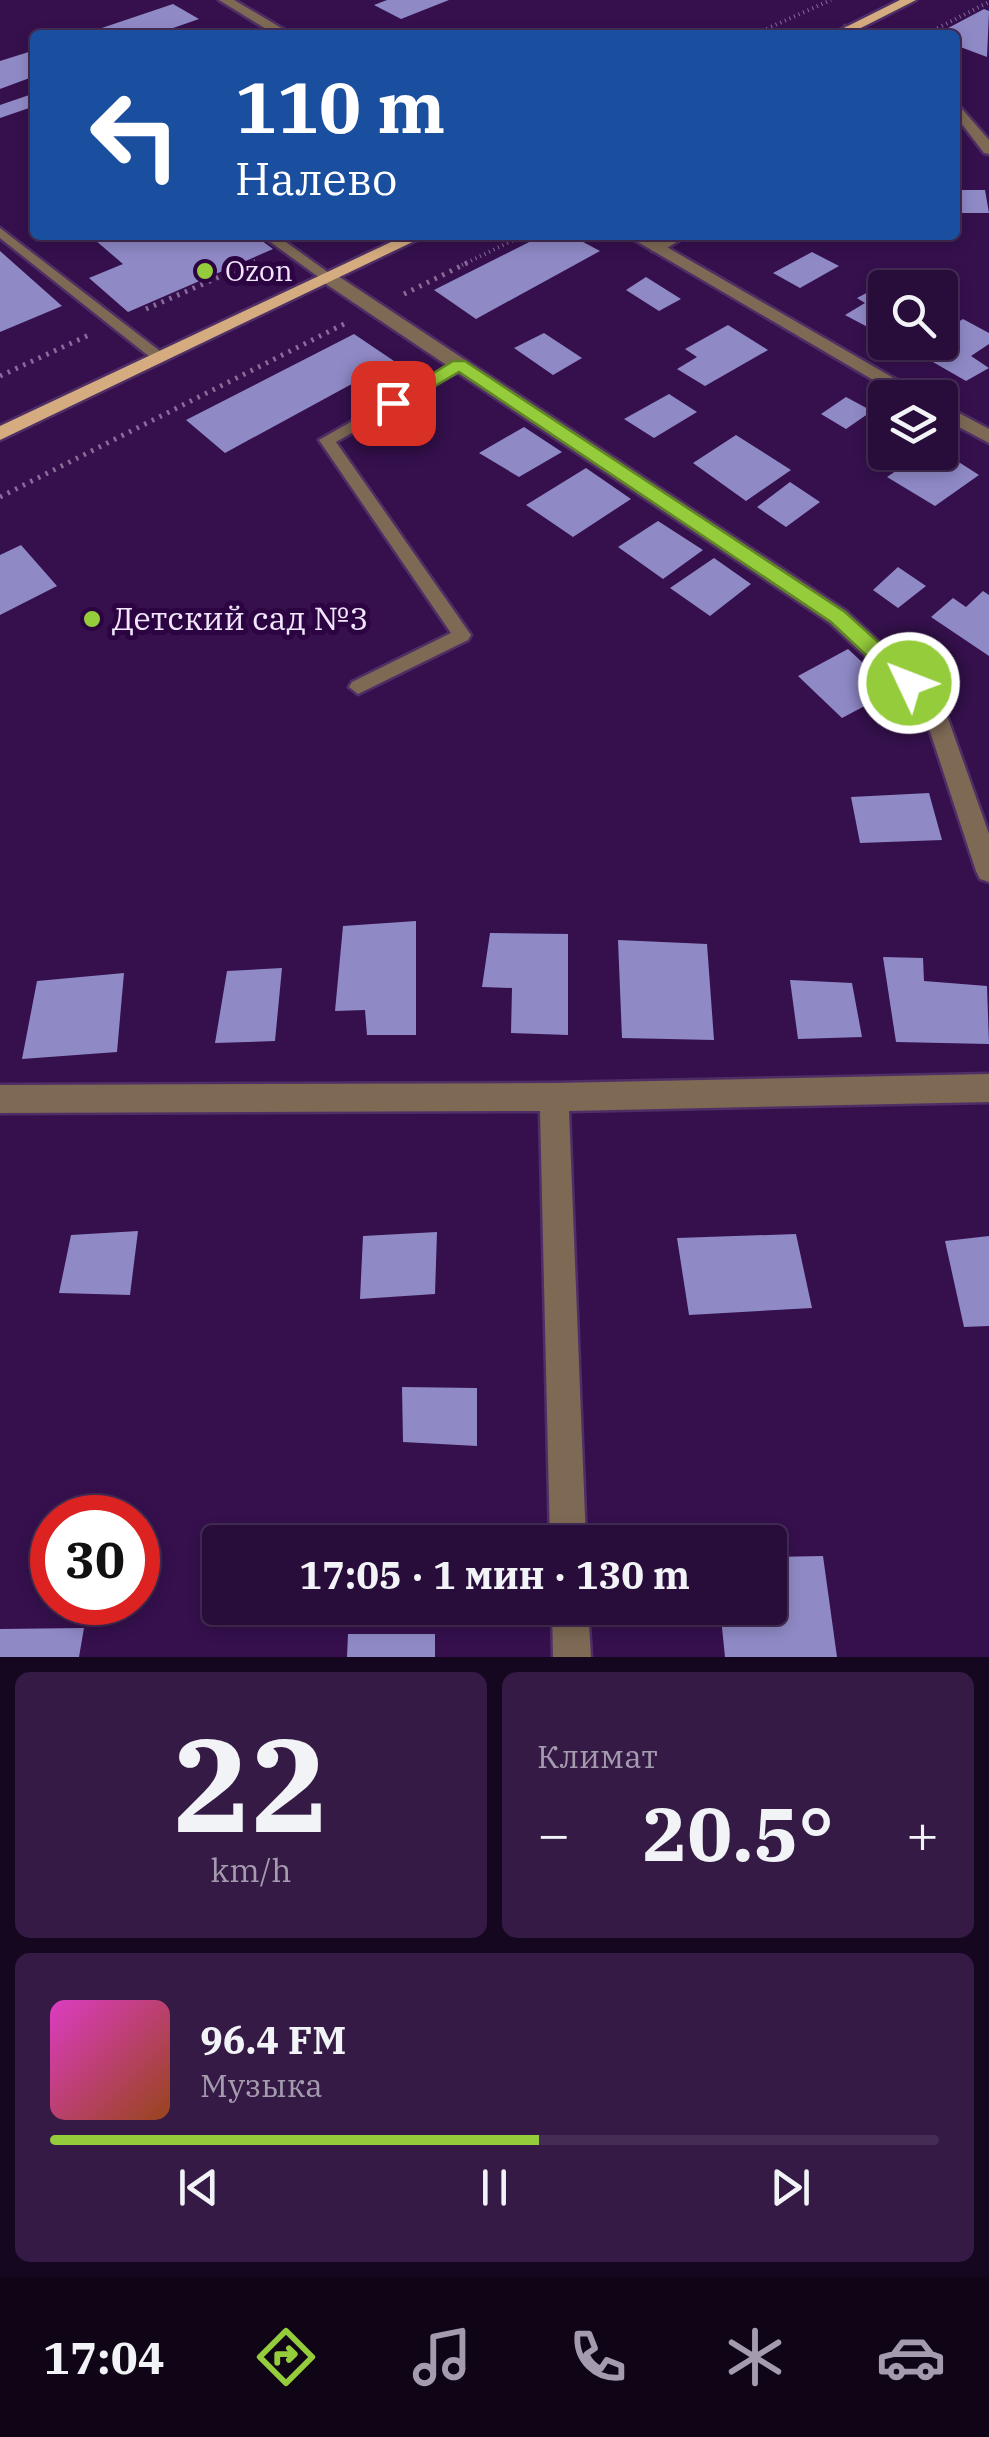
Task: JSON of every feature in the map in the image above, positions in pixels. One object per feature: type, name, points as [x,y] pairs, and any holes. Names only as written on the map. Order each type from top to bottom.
[{"type":"main road","points":[[855,30],[910,0]]},
{"type":"main road","points":[[0,434],[408,240]]},
{"type":"street","points":[[225,0],[277,30]]},
{"type":"street","points":[[960,112],[989,150]]},
{"type":"street","points":[[643,240],[888,380]]},
{"type":"street","points":[[328,278],[838,617],[933,705],[989,871]]},
{"type":"street","points":[[958,420],[989,437]]},
{"type":"street","points":[[0,1098],[554,1098],[989,1088]]},
{"type":"street","points":[[554,1098],[567,1525]]},
{"type":"street","points":[[571,1625],[572,1657]]},
{"type":"lane","points":[[0,232],[160,358]]},
{"type":"lane","points":[[274,240],[328,278]]},
{"type":"lane","points":[[657,248],[672,240]]},
{"type":"lane","points":[[358,688],[462,635],[327,440],[459,365]]},
{"type":"path","points":[[764,30],[830,0]]},
{"type":"path","points":[[934,30],[989,2]]},
{"type":"path","points":[[0,497],[514,240]]},
{"type":"path","points":[[0,376],[285,248]]},
{"type":"building","points":[[387,0],[449,0],[401,19],[374,5]]},
{"type":"building","points":[[173,4],[199,19],[167,30],[96,30]]},
{"type":"building","points":[[984,9],[989,11],[987,57],[960,47],[960,30],[944,30]]},
{"type":"building","points":[[30,52],[30,78],[0,89],[0,61]]},
{"type":"building","points":[[30,95],[30,108],[0,118],[0,105]]},
{"type":"building","points":[[960,190],[985,190],[989,213],[961,213]]},
{"type":"building","points":[[95,240],[261,240],[273,249],[128,312],[89,278],[123,264]]},
{"type":"building","points":[[533,240],[579,240],[600,251],[476,319],[434,290]]},
{"type":"building","points":[[0,251],[62,306],[0,332]]},
{"type":"building","points":[[812,252],[839,266],[800,288],[773,273]]},
{"type":"building","points":[[646,277],[681,299],[659,311],[626,290]]},
{"type":"building","points":[[868,292],[868,327],[845,315],[865,303],[857,298]]},
{"type":"building","points":[[963,319],[989,333],[989,344],[971,356],[989,368],[966,381],[929,360],[958,360],[958,322]]},
{"type":"building","points":[[728,325],[768,350],[705,386],[677,369],[697,357],[685,349]]},
{"type":"building","points":[[544,333],[582,358],[553,375],[514,348]]},
{"type":"building","points":[[354,334],[394,361],[225,453],[186,420]]},
{"type":"building","points":[[669,394],[697,412],[654,438],[624,419]]},
{"type":"building","points":[[846,397],[868,409],[868,414],[846,429],[821,414]]},
{"type":"building","points":[[524,427],[562,452],[519,477],[479,453]]},
{"type":"building","points":[[736,435],[791,470],[746,501],[693,463]]},
{"type":"building","points":[[958,462],[979,475],[935,506],[887,477],[897,470],[958,470]]},
{"type":"building","points":[[586,468],[631,499],[573,537],[526,505]]},
{"type":"building","points":[[790,482],[820,502],[786,527],[757,507]]},
{"type":"building","points":[[658,521],[703,550],[663,579],[618,547]]},
{"type":"building","points":[[21,545],[57,586],[0,615],[0,555]]},
{"type":"building","points":[[714,558],[751,584],[710,616],[670,588]]},
{"type":"building","points":[[898,567],[926,586],[898,608],[873,590]]},
{"type":"building","points":[[983,591],[989,595],[989,656],[931,617],[953,598],[966,607]]},
{"type":"building","points":[[848,649],[893,691],[842,718],[798,676]]},
{"type":"building","points":[[929,793],[942,840],[860,843],[851,797]]},
{"type":"building","points":[[416,921],[416,1035],[367,1035],[365,1010],[335,1011],[343,926]]},
{"type":"building","points":[[490,933],[568,934],[568,1035],[511,1033],[512,988],[482,987]]},
{"type":"building","points":[[618,940],[707,944],[714,1040],[622,1038]]},
{"type":"building","points":[[883,957],[923,958],[924,981],[987,986],[989,1044],[896,1042]]},
{"type":"building","points":[[282,968],[275,1041],[215,1043],[227,971]]},
{"type":"building","points":[[124,973],[117,1052],[22,1059],[37,981]]},
{"type":"building","points":[[790,980],[852,983],[862,1037],[798,1039]]},
{"type":"building","points":[[138,1231],[130,1295],[59,1293],[71,1235]]},
{"type":"building","points":[[437,1232],[435,1294],[360,1299],[363,1236]]},
{"type":"building","points":[[796,1234],[812,1308],[689,1315],[677,1238]]},
{"type":"building","points":[[989,1236],[989,1326],[964,1327],[945,1241]]},
{"type":"building","points":[[402,1387],[477,1388],[477,1446],[403,1442]]},
{"type":"building","points":[[823,1556],[837,1657],[725,1657],[722,1625],[787,1625],[787,1557]]},
{"type":"building","points":[[84,1628],[79,1657],[0,1657],[0,1629]]},
{"type":"building","points":[[348,1634],[435,1634],[435,1657],[347,1657]]},
{"type":"place","name":"Ozon","points":[[205,271]]},
{"type":"place","name":"Детский сад №3","points":[[92,619]]},
{"type":"route","points":[[393,403],[459,365],[838,617],[909,683]]}]
